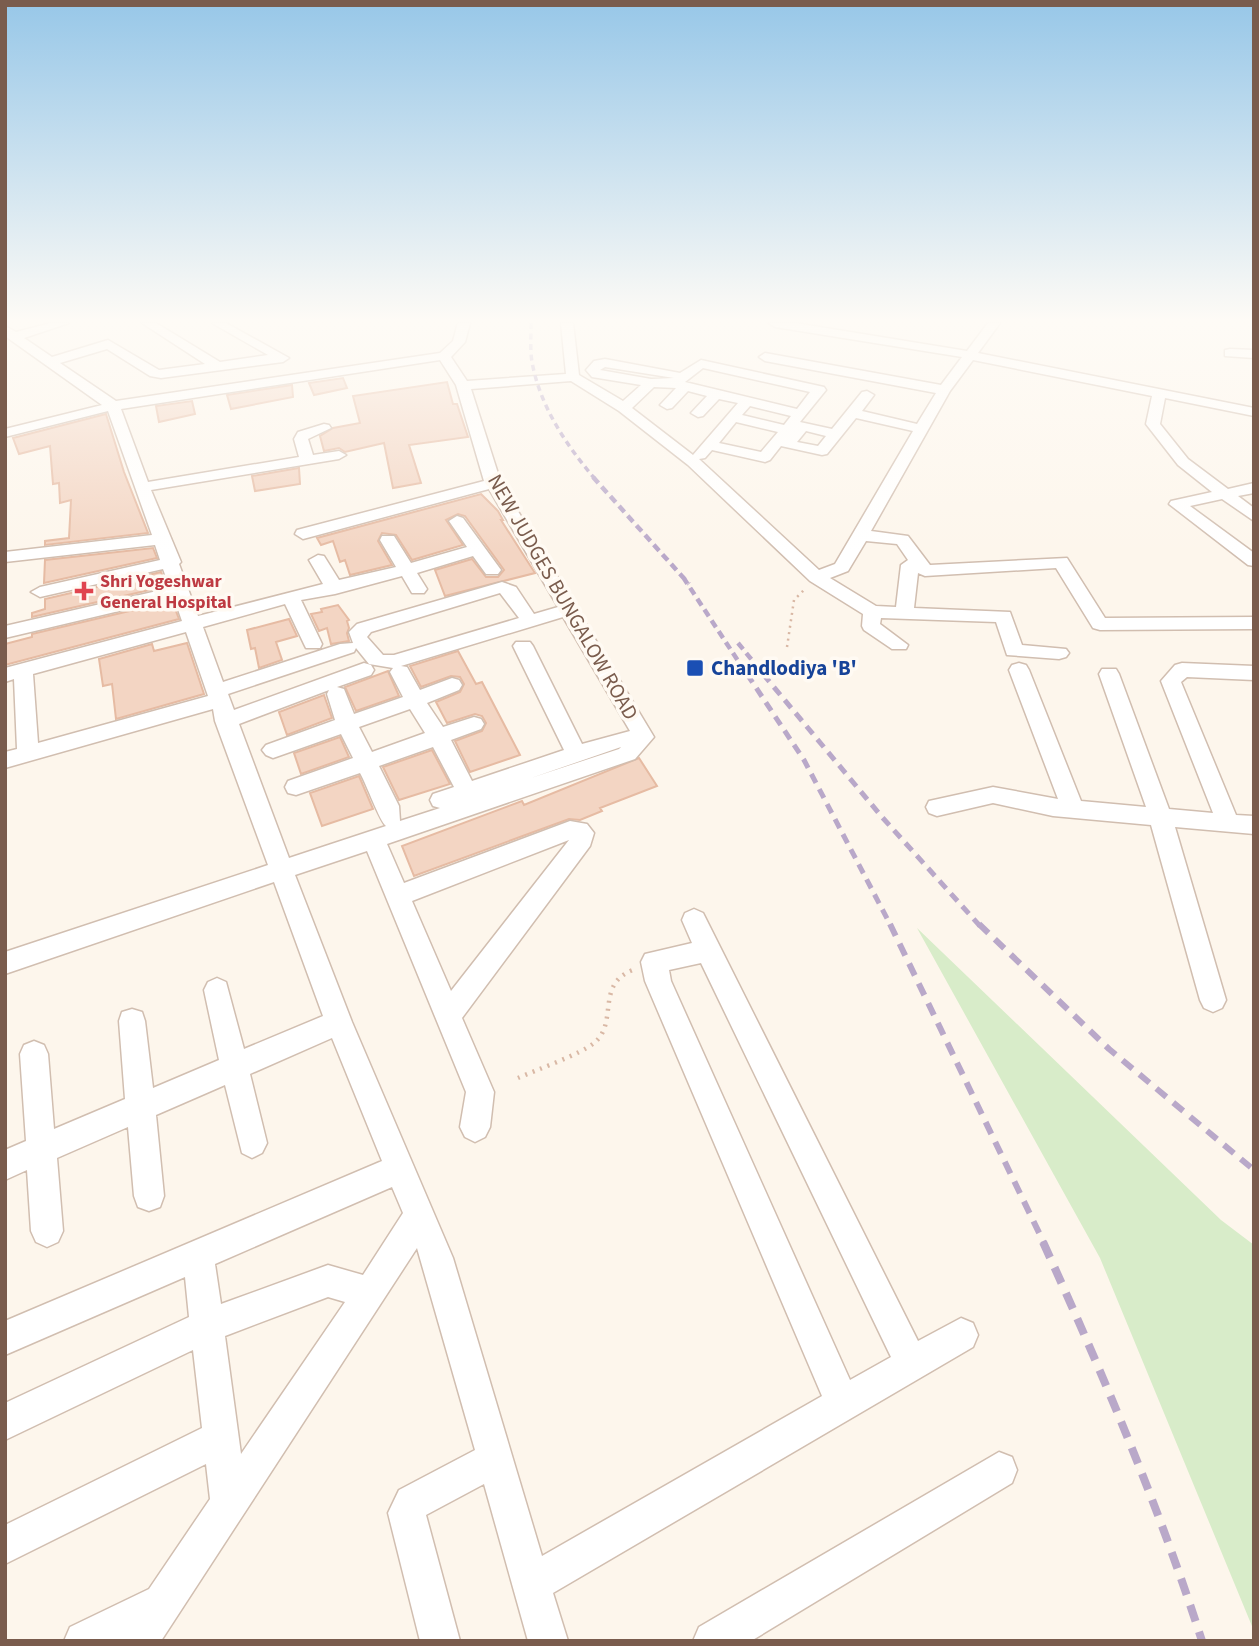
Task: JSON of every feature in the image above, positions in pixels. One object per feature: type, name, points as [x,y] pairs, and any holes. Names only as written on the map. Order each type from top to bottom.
[{"type":"street","points":[[104,400],[113,406],[172,562],[220,704],[339,1022],[436,1258],[548,1641]]},
{"type":"street","points":[[5,433],[113,406],[154,400]]},
{"type":"street","name":"NEW JUDGES BUNGALOW ROAD","points":[[5,963],[278,861],[373,838],[627,754],[644,737],[566,610],[540,578],[493,483],[468,400]]},
{"type":"street","points":[[611,400],[693,462],[816,577],[872,612],[1004,616],[1014,651],[1059,653]]},
{"type":"street","points":[[624,408],[631,400]]},
{"type":"street","points":[[667,405],[670,400]]},
{"type":"street","points":[[698,412],[706,400]]},
{"type":"street","points":[[693,462],[733,416],[741,400],[802,414]]},
{"type":"street","points":[[767,406],[774,400]]},
{"type":"street","points":[[708,445],[762,458],[812,400]]},
{"type":"street","points":[[836,433],[863,400]]},
{"type":"street","points":[[816,577],[842,568],[938,400]]},
{"type":"street","points":[[1158,400],[1153,424],[1183,462],[1254,516]]},
{"type":"street","points":[[1193,400],[1254,412]]},
{"type":"street","points":[[827,413],[922,429]]},
{"type":"street","points":[[733,416],[788,430]]},
{"type":"street","points":[[307,460],[301,439],[303,435],[324,428]]},
{"type":"street","points":[[720,432],[775,446]]},
{"type":"street","points":[[144,487],[339,455]]},
{"type":"street","points":[[303,534],[493,483]]},
{"type":"street","points":[[1254,488],[1177,503],[1254,561]]},
{"type":"street","points":[[457,521],[492,570]]},
{"type":"street","points":[[861,535],[902,540],[925,572],[1061,562],[1100,624],[1254,623]]},
{"type":"street","points":[[5,556],[163,539]]},
{"type":"street","points":[[388,540],[418,589]]},
{"type":"street","points":[[28,753],[15,711],[14,673],[291,597],[335,589],[407,570],[477,549]]},
{"type":"street","points":[[318,561],[335,589]]},
{"type":"street","points":[[40,592],[172,562]]},
{"type":"street","points":[[904,615],[910,565]]},
{"type":"street","points":[[530,621],[510,591],[502,587],[364,628],[358,632],[358,637],[375,661],[383,663],[530,621],[566,610]]},
{"type":"street","points":[[5,632],[182,591]]},
{"type":"street","points":[[291,597],[313,644]]},
{"type":"street","points":[[872,612],[871,626],[899,645]]},
{"type":"street","points":[[523,646],[576,754]]},
{"type":"street","points":[[220,704],[268,674],[347,648]]},
{"type":"street","points":[[5,760],[220,704],[281,700],[365,670]]},
{"type":"street","points":[[1019,670],[1073,808]]},
{"type":"street","points":[[1228,822],[1171,681],[1182,670],[1254,673]]},
{"type":"street","points":[[400,672],[466,790]]},
{"type":"street","points":[[268,674],[281,700]]},
{"type":"street","points":[[1109,674],[1160,815],[1213,1000]]},
{"type":"street","points":[[273,750],[452,685]]},
{"type":"street","points":[[337,694],[347,724],[388,806],[390,818]]},
{"type":"street","points":[[296,787],[474,724]]},
{"type":"street","points":[[5,951],[278,861],[466,790],[621,738],[644,737]]},
{"type":"street","points":[[937,807],[993,795],[1073,808],[1254,825]]},
{"type":"street","points":[[397,896],[570,830],[579,830],[583,834],[582,840],[448,1016]]},
{"type":"street","points":[[373,838],[480,1092],[475,1127]]},
{"type":"street","points":[[694,920],[912,1364]]},
{"type":"street","points":[[708,951],[654,962],[658,981],[843,1404]]},
{"type":"street","points":[[217,990],[251,1143]]},
{"type":"street","points":[[132,1021],[149,1196]]},
{"type":"street","points":[[5,1165],[339,1022]]},
{"type":"street","points":[[34,1054],[47,1231]]},
{"type":"street","points":[[5,1338],[400,1169]]},
{"type":"street","points":[[137,1641],[370,1294],[420,1214]]},
{"type":"street","points":[[198,1255],[229,1503]]},
{"type":"street","points":[[5,1422],[207,1326],[328,1280],[370,1294]]},
{"type":"street","points":[[531,1584],[961,1335]]},
{"type":"street","points":[[5,1545],[221,1437]]},
{"type":"street","points":[[440,1641],[407,1513],[412,1503],[495,1459]]},
{"type":"street","points":[[712,1641],[999,1470]]},
{"type":"street","points":[[84,1641],[162,1603]]},
{"type":"path","points":[[788,647],[794,600],[816,577]]},
{"type":"path","points":[[518,1078],[594,1043],[608,1020],[608,993],[625,973],[654,962]]},
{"type":"green space","points":[[917,928],[1221,1220],[1254,1245],[1254,1631],[1100,1258]]},
{"type":"building","points":[[228,400],[278,400],[231,409]]},
{"type":"building","points":[[354,400],[452,400],[453,404],[457,404],[468,437],[409,445],[421,483],[393,488],[384,443],[345,452],[339,448],[324,451],[320,436],[333,428],[360,423]]},
{"type":"building","points":[[192,401],[195,414],[159,422],[156,406]]},
{"type":"building","points":[[106,414],[124,472],[148,533],[45,545],[45,541],[69,538],[71,500],[60,503],[59,483],[53,484],[50,446],[19,454],[13,438]]},
{"type":"building","points":[[299,468],[300,484],[255,491],[252,476]]},
{"type":"building","points":[[481,494],[498,511],[535,573],[445,596],[435,570],[472,559],[486,577],[498,577],[504,570],[465,516],[458,514],[446,520],[463,545],[412,560],[396,535],[382,533],[378,541],[392,565],[350,575],[345,560],[340,562],[333,541],[321,545],[317,538]]},
{"type":"building","points":[[153,548],[157,558],[44,583],[45,560]]},
{"type":"building","points":[[161,572],[167,586],[32,617],[32,613],[45,609],[45,599]]},
{"type":"building","points":[[172,601],[179,619],[5,665],[5,644],[32,637],[32,634]]},
{"type":"building","points":[[338,605],[349,620],[349,641],[331,644],[327,628],[319,631],[311,614]]},
{"type":"building","points":[[289,619],[297,636],[276,642],[282,660],[259,668],[255,648],[251,649],[247,630]]},
{"type":"building","points":[[187,643],[204,694],[116,719],[112,684],[103,686],[99,659],[152,644],[154,651]]},
{"type":"building","points":[[458,651],[476,684],[482,682],[520,755],[470,772],[455,741],[482,731],[486,723],[482,716],[475,714],[447,723],[436,702],[460,692],[464,684],[460,677],[451,676],[421,687],[410,666]]},
{"type":"building","points":[[388,671],[399,696],[356,711],[345,687]]},
{"type":"building","points":[[324,695],[332,718],[287,735],[279,712]]},
{"type":"building","points":[[340,737],[349,757],[301,774],[294,753]]},
{"type":"building","points":[[432,750],[450,784],[399,800],[383,767]]},
{"type":"building","points":[[639,758],[657,786],[600,808],[602,811],[580,820],[569,819],[414,876],[402,846],[522,801],[524,805]]},
{"type":"building","points":[[359,776],[373,809],[322,826],[310,793]]},
{"type":"railway","points":[[544,400],[564,439],[595,479]]},
{"type":"railway","points":[[593,477],[684,578]]},
{"type":"railway","points":[[684,578],[689,584]]},
{"type":"railway","points":[[684,578],[748,676]]},
{"type":"railway","points":[[738,643],[765,676]]},
{"type":"railway","points":[[747,674],[804,760],[891,925]]},
{"type":"railway","points":[[763,674],[882,817],[980,926]]},
{"type":"railway","points":[[979,924],[1109,1049],[1254,1170]]},
{"type":"railway","points":[[891,925],[1044,1243]]},
{"type":"railway","points":[[1043,1242],[1128,1439],[1167,1539],[1202,1641]]},
{"type":"place","name":"Shri Yogeshwar General Hospital","points":[[84,591]]},
{"type":"place","name":"Chandlodiya 'B'","points":[[695,668]]}]
